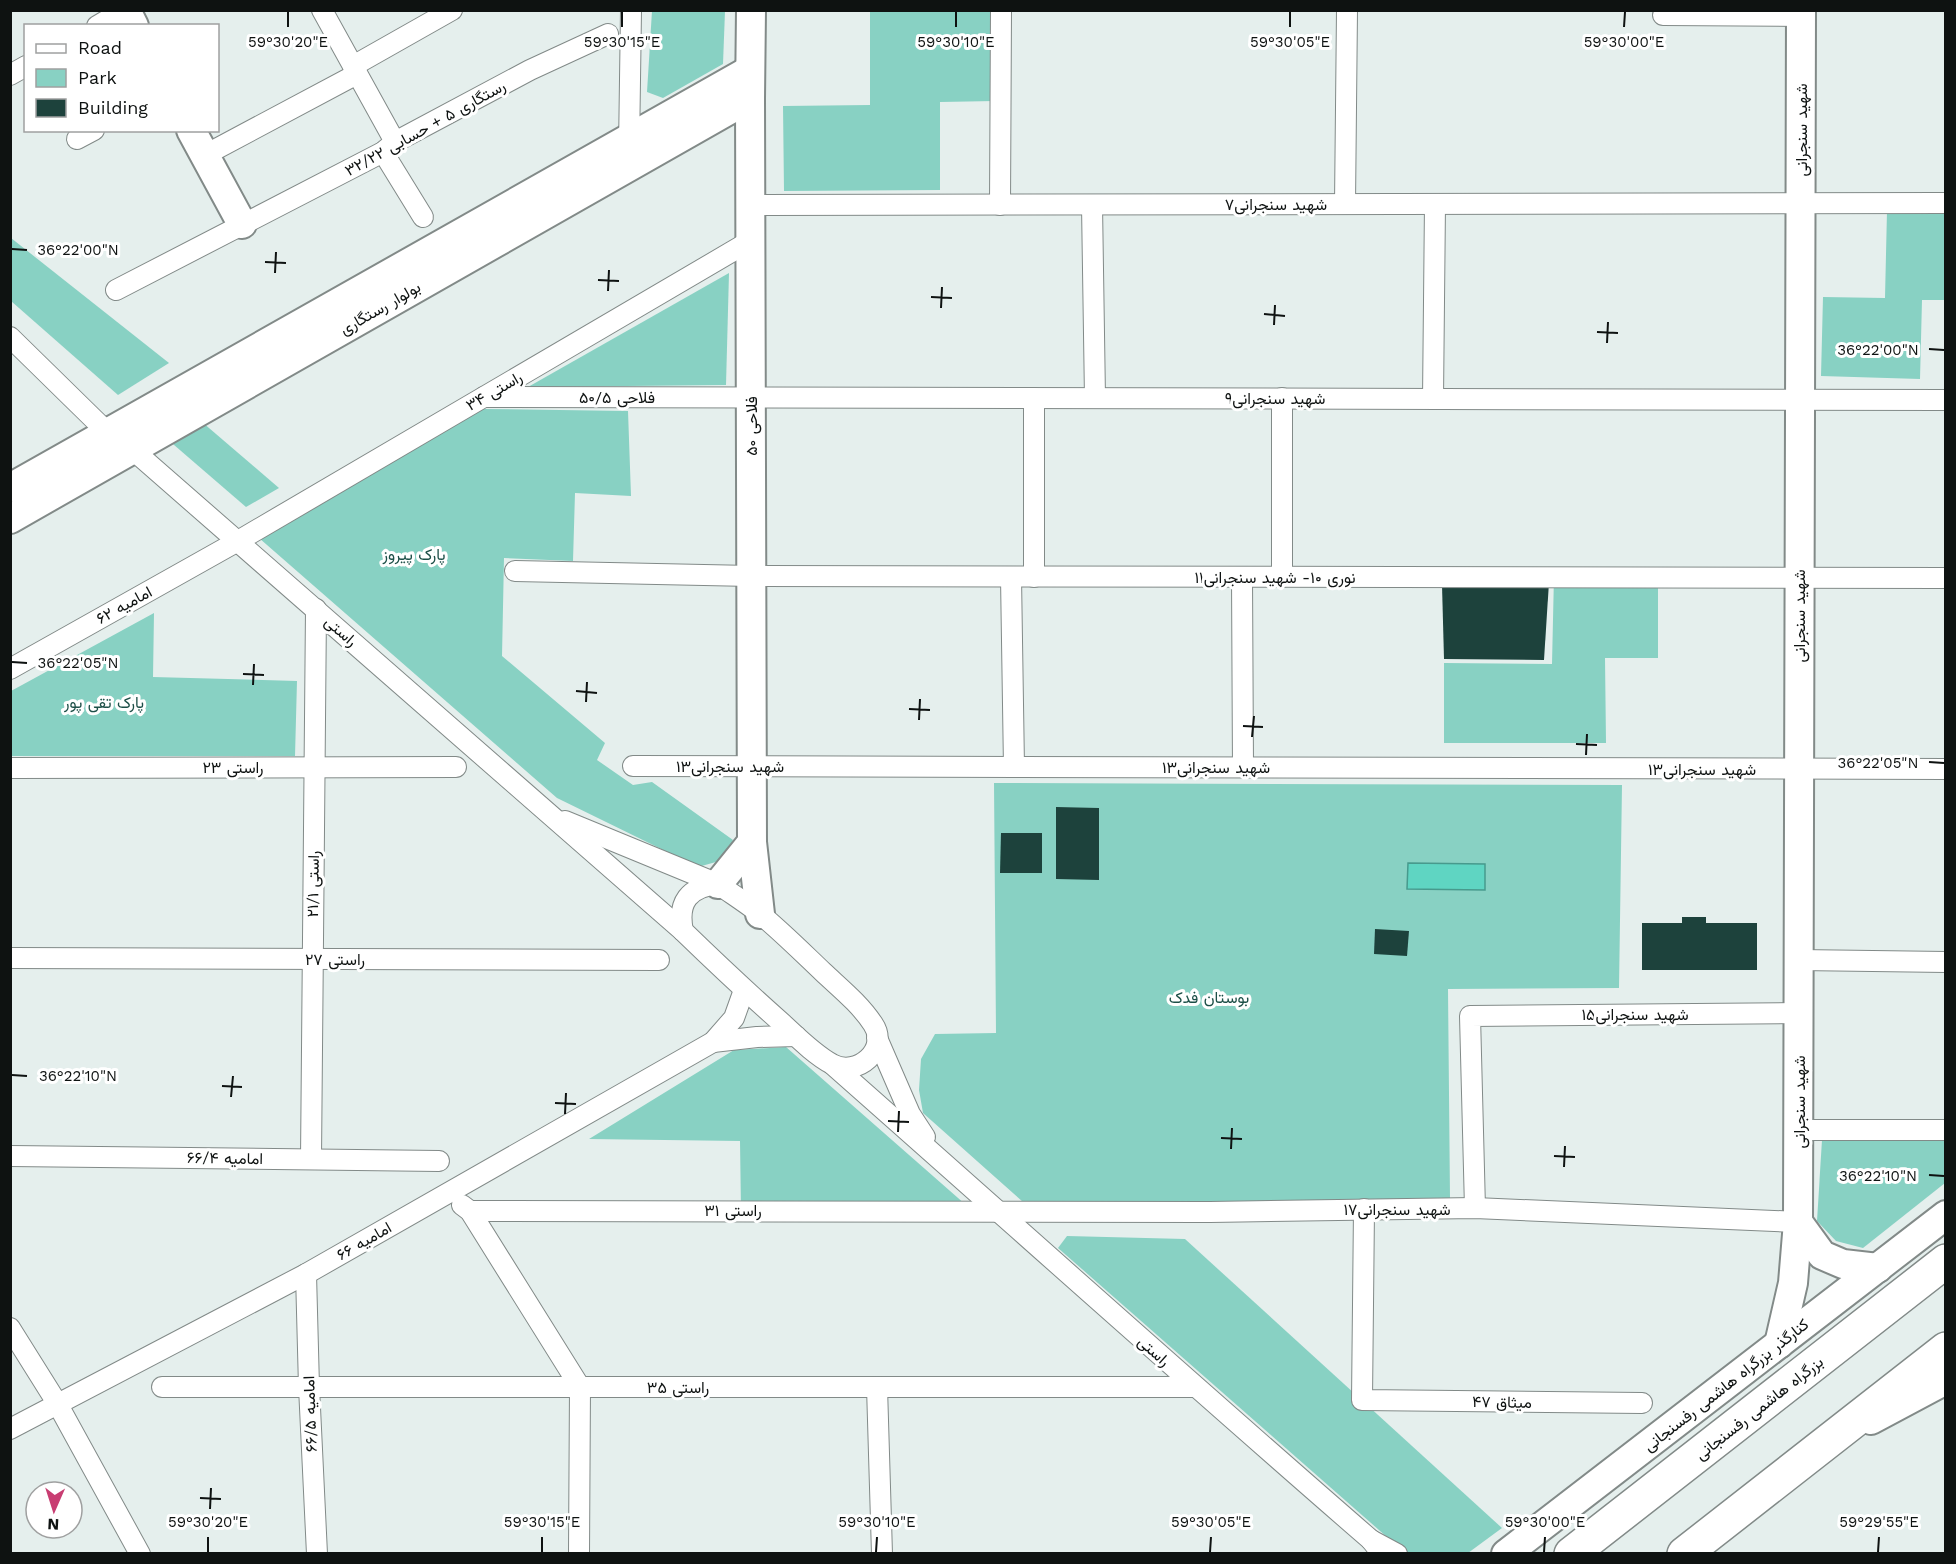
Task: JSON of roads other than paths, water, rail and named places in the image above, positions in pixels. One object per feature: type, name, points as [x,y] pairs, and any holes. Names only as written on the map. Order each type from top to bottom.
[{"type":"highway","name":"بزرگراه هاشمی رفسنجانی","points":[[1571,1554],[1946,1261]]},
{"type":"highway","points":[[1696,1548],[1946,1349]]},
{"type":"street","points":[[100,24],[125,10],[133,24]]},
{"type":"street","points":[[322,10],[355,70],[423,217]]},
{"type":"street","points":[[243,224],[198,143],[355,70],[452,10]]},
{"type":"street","points":[[629,166],[631,10]]},
{"type":"street","name":"فلاحی ۵۰","points":[[751,10],[752,842],[760,914]]},
{"type":"street","points":[[1000,205],[1001,10]]},
{"type":"street","points":[[1345,204],[1347,10]]},
{"type":"street","points":[[1663,15],[1801,13]]},
{"type":"street","name":"شهید سنجرانی","points":[[1779,1344],[1793,1283],[1798,1222],[1798,399],[1801,13]]},
{"type":"street","name":"رستگاری ۵ + حسابی ۳۲/۲۲","points":[[116,290],[389,147],[530,70],[608,34]]},
{"type":"street","points":[[10,75],[24,67]]},
{"type":"street","name":"بولوار رستگاری","points":[[10,488],[750,70]]},
{"type":"street","name":"بولوار رستگاری","points":[[10,519],[750,98]]},
{"type":"street","points":[[1433,399],[1435,204]]},
{"type":"street","name":"شهید سنجرانی۷","points":[[750,205],[1946,204]]},
{"type":"street","points":[[1092,205],[1095,398]]},
{"type":"street","name":"راستی ۳۴","points":[[238,541],[750,241]]},
{"type":"street","points":[[10,337],[108,433]]},
{"type":"street","name":"فلاحی ۵۰/۵","points":[[484,397],[751,397]]},
{"type":"street","name":"شهید سنجرانی۹","points":[[751,397],[1946,400]]},
{"type":"street","points":[[1034,398],[1034,577]]},
{"type":"street","points":[[1282,398],[1282,577]]},
{"type":"street","name":"راستی","points":[[133,450],[683,931],[744,990],[1039,1246],[1194,1387],[1376,1547],[1397,1554]]},
{"type":"street","name":"امامیه ۶۲","points":[[10,669],[238,541]]},
{"type":"street","name":"نوری ۱۰- شهید سنجرانی۱۱","points":[[515,571],[752,576],[1946,578]]},
{"type":"street","points":[[1011,577],[1014,767]]},
{"type":"street","points":[[1242,577],[1243,767]]},
{"type":"street","name":"راستی ۲۱/۱","points":[[311,1159],[316,609]]},
{"type":"street","name":"شهید سنجرانی۱۳","points":[[633,766],[1946,769]]},
{"type":"street","name":"راستی ۲۳","points":[[10,768],[456,767]]},
{"type":"street","name":"راستی","points":[[549,814],[718,884],[760,914],[851,998],[875,1026],[877,1038],[910,1114],[940,1159]]},
{"type":"street","points":[[683,931],[680,917],[683,904],[692,892],[704,885],[718,884],[752,842]]},
{"type":"street","name":"راستی ۲۷","points":[[10,958],[659,960]]},
{"type":"street","points":[[1798,960],[1946,962]]},
{"type":"street","points":[[713,1042],[734,1018],[744,990]]},
{"type":"street","name":"شهید سنجرانی۱۵","points":[[1475,1208],[1470,1016],[1799,1013]]},
{"type":"street","points":[[713,1042],[757,1036],[796,1036]]},
{"type":"street","points":[[833,1065],[845,1068],[857,1066],[868,1060],[875,1050],[877,1038]]},
{"type":"street","name":"امامیه ۶۶","points":[[10,1429],[306,1274],[713,1042]]},
{"type":"street","points":[[1799,1130],[1946,1130]]},
{"type":"street","name":"امامیه ۶۶/۴","points":[[10,1156],[439,1161]]},
{"type":"street","points":[[447,1193],[470,1211],[580,1386],[579,1554]]},
{"type":"street","name":"شهید سنجرانی۱۷","points":[[997,1211],[1210,1212],[1475,1208],[1798,1222]]},
{"type":"street","name":"میثاق ۴۷","points":[[1364,1209],[1362,1400],[1642,1404]]},
{"type":"street","name":"راستی ۳۱","points":[[470,1211],[997,1211]]},
{"type":"street","name":"کنارگذر بزرگراه هاشمی رفسنجانی","points":[[1506,1554],[1946,1215]]},
{"type":"street","points":[[1798,1222],[1822,1255],[1843,1264],[1878,1268]]},
{"type":"street","name":"امامیه ۶۶/۵","points":[[306,1274],[317,1554]]},
{"type":"street","points":[[10,1328],[57,1403],[140,1554]]},
{"type":"street","points":[[1824,1444],[1946,1380]]},
{"type":"street","name":"راستی ۳۵","points":[[162,1387],[1194,1387]]},
{"type":"street","points":[[877,1387],[882,1554]]},
{"type":"park label","name":"پارک پیروز","points":[[414,554]]},
{"type":"park label","name":"پارک تقی پور","points":[[104,702]]},
{"type":"park label","name":"بوستان فدک","points":[[1209,997]]}]
